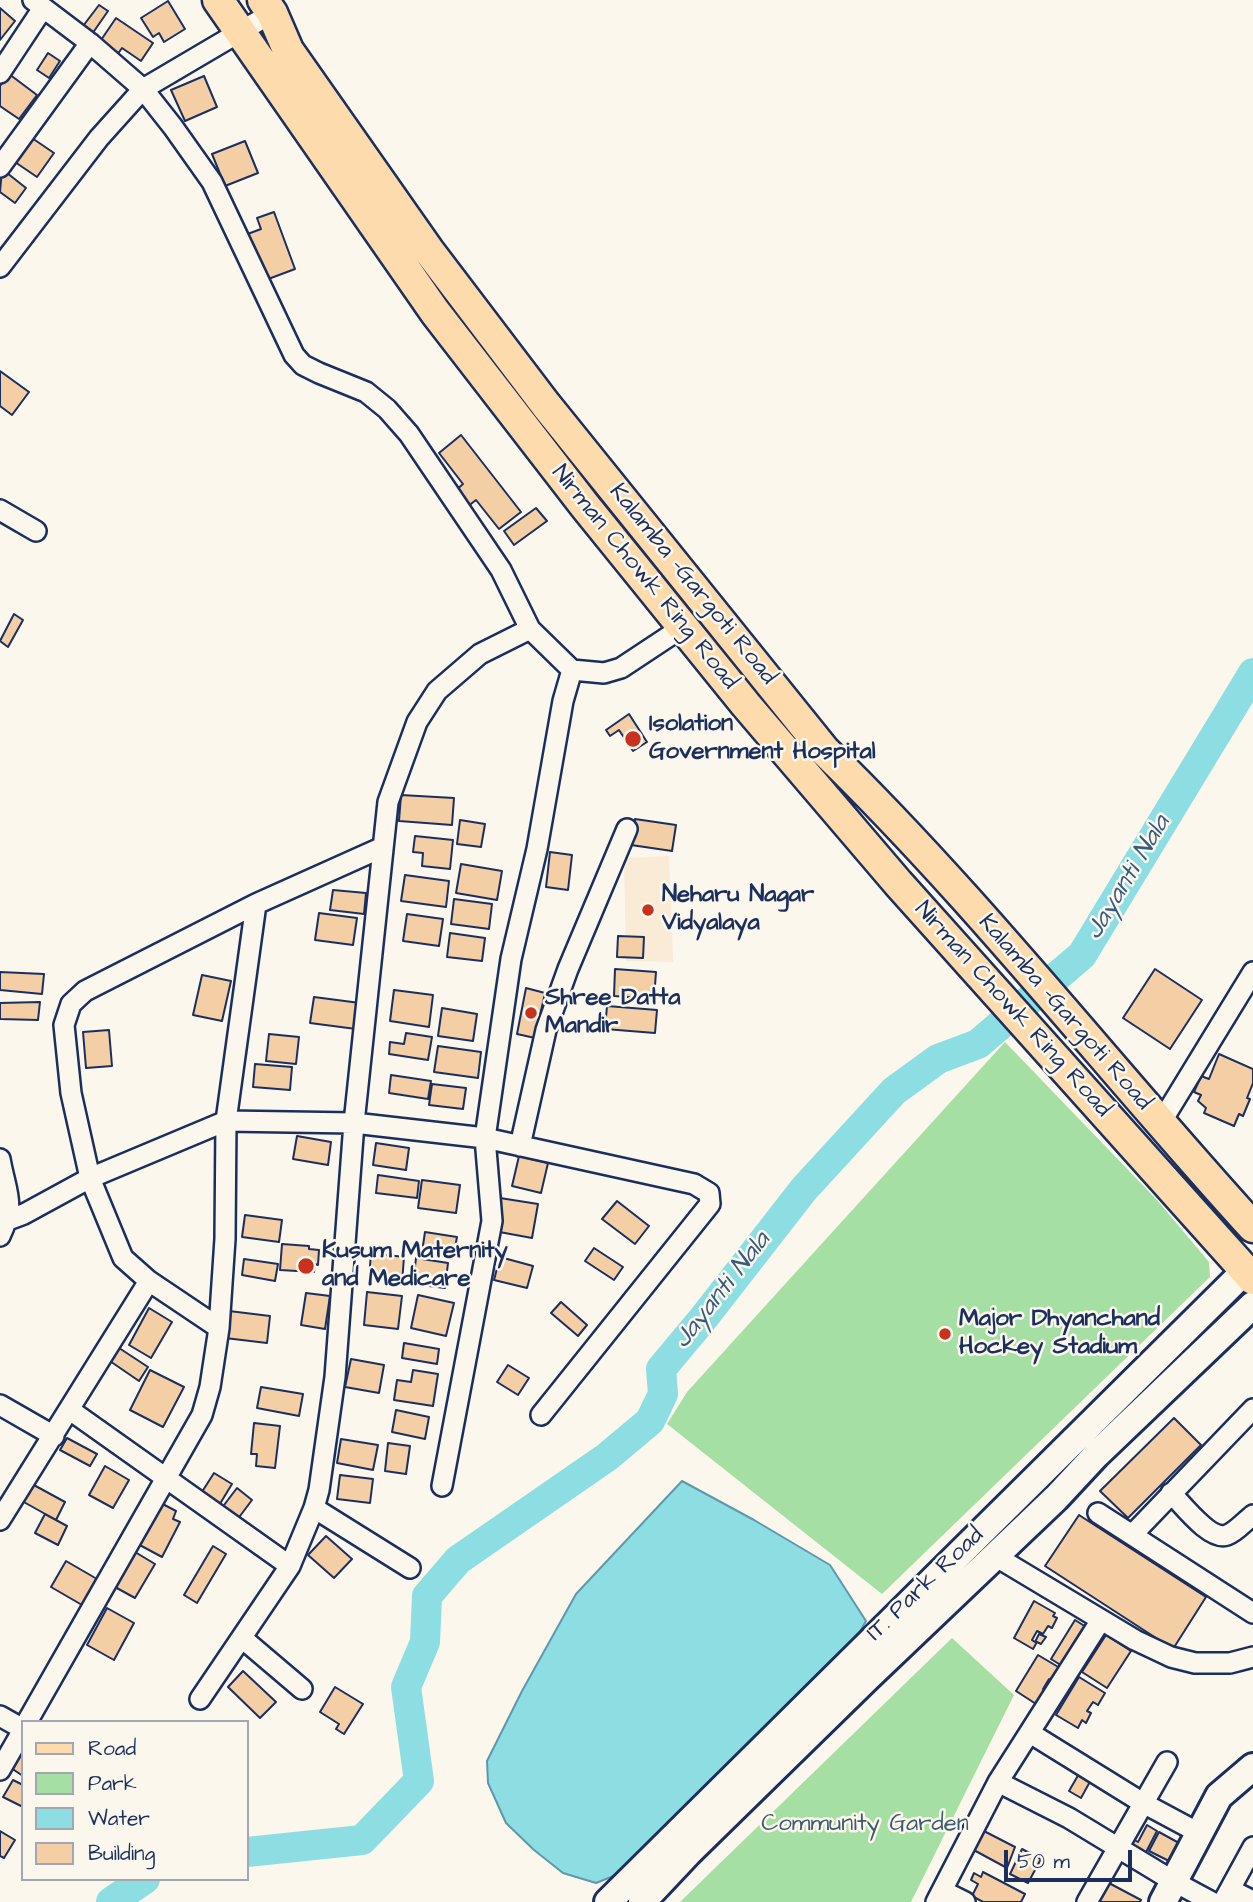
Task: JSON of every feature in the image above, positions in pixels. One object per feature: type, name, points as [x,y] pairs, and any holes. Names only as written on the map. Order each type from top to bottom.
[{"type":"main road","name":"Nirman Chowk Ring Road","points":[[218,0],[435,312],[585,506],[898,883],[1250,1275]]},
{"type":"main road","name":"Kalamba -Gargoti Road","points":[[268,6],[288,50],[429,251],[547,405],[824,750],[874,799],[1253,1227]]},
{"type":"main road","name":"IT. Park Road","points":[[608,1902],[1250,1275]]},
{"type":"main road","name":"IT. Park Road","points":[[642,1902],[688,1853],[848,1696],[1253,1305]]},
{"type":"main road","points":[[1168,1892],[1219,1796],[1253,1767]]},
{"type":"street","points":[[0,73],[38,4],[90,43],[143,89],[212,182],[294,355],[303,365],[366,392],[387,409],[409,434],[501,570],[530,629],[572,670],[604,673],[621,668],[683,627]]},
{"type":"street","points":[[1,263],[99,138],[143,89],[241,32],[268,6]]},
{"type":"street","points":[[0,167],[90,43]]},
{"type":"street","points":[[0,510],[36,531]]},
{"type":"street","points":[[200,1699],[290,1566],[314,1508],[335,1377],[354,1123],[388,802],[417,722],[437,691],[480,654],[530,629]]},
{"type":"street","points":[[442,1486],[492,1221],[485,1138],[511,959],[537,849],[563,701],[572,670]]},
{"type":"street","points":[[520,1146],[546,1030],[568,969],[627,829]]},
{"type":"street","points":[[219,1328],[149,1281],[123,1258],[90,1178],[71,1093],[64,1025],[71,1004],[85,991],[256,904],[383,847]]},
{"type":"street","points":[[28,1720],[202,1415],[210,1387],[219,1328],[225,1239],[226,1121],[256,904]]},
{"type":"street","points":[[1160,1124],[1250,983]]},
{"type":"street","points":[[4,1228],[90,1178],[226,1121],[354,1123],[485,1138],[694,1184],[709,1193],[709,1204],[541,1415]]},
{"type":"street","points":[[0,1161],[10,1203],[4,1228]]},
{"type":"street","points":[[0,1520],[149,1281]]},
{"type":"street","points":[[0,1405],[54,1436]]},
{"type":"street","points":[[1132,1535],[1253,1409]]},
{"type":"street","points":[[70,1410],[290,1566]]},
{"type":"street","points":[[1171,1493],[1208,1531],[1219,1536],[1229,1535],[1253,1514]]},
{"type":"street","points":[[314,1508],[410,1568]]},
{"type":"street","points":[[1098,1513],[1253,1612]]},
{"type":"street","points":[[995,1556],[1135,1640],[1171,1657],[1195,1663],[1230,1663],[1253,1657]]},
{"type":"street","points":[[965,1902],[940,1896],[998,1782],[1101,1620]]},
{"type":"street","points":[[242,1638],[302,1689]]},
{"type":"street","points":[[0,1716],[21,1729]]},
{"type":"street","points":[[0,1770],[21,1733]]},
{"type":"street","points":[[1030,1733],[1143,1803],[1199,1833]]},
{"type":"street","points":[[1087,1902],[1167,1762]]},
{"type":"street","points":[[998,1782],[1069,1818],[1117,1848],[1168,1892],[1212,1902]]},
{"type":"street","points":[[1253,1847],[1227,1896],[1253,1901]]},
{"type":"shaded area","name":"Neharu Nagar Vidyalaya","points":[[669,856],[673,962],[626,961],[624,858]]},
{"type":"green space","name":"Major Dhyanchand Hockey Stadium","points":[[1005,1042],[1157,1200],[1209,1262],[1210,1277],[882,1594],[667,1424],[687,1392]]},
{"type":"green space","name":"Community Garden","points":[[952,1638],[1014,1695],[911,1902],[680,1902]]},
{"type":"water","points":[[682,1481],[830,1565],[866,1621],[850,1649],[616,1875],[596,1883],[563,1873],[506,1823],[488,1783],[487,1761],[576,1594]]},
{"type":"building","points":[[168,1],[185,29],[164,42],[159,33],[153,37],[141,18]]},
{"type":"building","points":[[99,5],[108,11],[90,37],[80,30]]},
{"type":"building","points":[[0,8],[15,21],[0,40]]},
{"type":"building","points":[[116,18],[153,43],[141,61],[122,48],[117,55],[99,43]]},
{"type":"building","points":[[48,53],[60,61],[49,78],[37,70]]},
{"type":"building","points":[[9,74],[37,95],[19,119],[0,106],[0,86]]},
{"type":"building","points":[[204,76],[217,107],[185,121],[171,90]]},
{"type":"building","points":[[29,136],[54,153],[37,177],[12,160]]},
{"type":"building","points":[[245,141],[258,173],[225,186],[212,154]]},
{"type":"building","points":[[2,169],[26,188],[15,203],[0,192]]},
{"type":"building","points":[[274,212],[295,269],[263,281],[245,235],[261,229],[257,218]]},
{"type":"building","points":[[0,371],[29,392],[12,415],[0,406]]},
{"type":"building","points":[[461,435],[521,512],[499,529],[476,500],[467,507],[455,491],[463,484],[439,453]]},
{"type":"building","points":[[536,508],[547,521],[514,545],[504,531]]},
{"type":"building","points":[[14,614],[23,620],[8,647],[0,641]]},
{"type":"building","points":[[629,714],[647,742],[633,751],[619,730],[610,736],[606,730]]},
{"type":"building","points":[[401,795],[454,798],[452,825],[399,821]]},
{"type":"building","points":[[635,819],[676,825],[672,851],[631,845]]},
{"type":"building","points":[[460,820],[485,824],[481,847],[457,844]]},
{"type":"building","points":[[415,836],[453,840],[450,869],[422,866],[423,853],[413,852]]},
{"type":"building","points":[[550,852],[572,855],[568,890],[546,887]]},
{"type":"building","points":[[461,864],[502,871],[497,900],[456,893]]},
{"type":"building","points":[[405,875],[449,881],[446,907],[401,901]]},
{"type":"building","points":[[333,890],[366,893],[364,914],[330,910]]},
{"type":"building","points":[[454,899],[492,904],[489,929],[451,924]]},
{"type":"building","points":[[319,913],[357,918],[353,945],[315,940]]},
{"type":"building","points":[[407,914],[443,919],[439,946],[403,941]]},
{"type":"building","points":[[450,933],[485,938],[482,961],[447,957]]},
{"type":"building","points":[[618,936],[644,937],[643,958],[617,957]]},
{"type":"building","points":[[615,969],[656,972],[654,999],[614,996]]},
{"type":"building","points":[[1155,969],[1202,1000],[1170,1049],[1123,1018]]},
{"type":"building","points":[[0,972],[44,974],[42,994],[0,990]]},
{"type":"building","points":[[202,975],[231,981],[222,1021],[193,1015]]},
{"type":"building","name":"Shree Datta Mandir","points":[[526,988],[545,993],[535,1038],[517,1034]]},
{"type":"building","points":[[394,990],[433,995],[429,1027],[390,1021]]},
{"type":"building","points":[[314,997],[360,1003],[356,1029],[310,1023]]},
{"type":"building","points":[[40,1002],[38,1020],[0,1019],[0,1003]]},
{"type":"building","points":[[607,1006],[657,1010],[655,1033],[605,1029]]},
{"type":"building","points":[[442,1008],[477,1014],[473,1041],[438,1036]]},
{"type":"building","points":[[109,1030],[112,1066],[86,1068],[83,1032]]},
{"type":"building","points":[[406,1033],[432,1037],[428,1060],[389,1054],[390,1042],[404,1044]]},
{"type":"building","points":[[269,1034],[299,1037],[296,1064],[266,1061]]},
{"type":"building","points":[[438,1046],[481,1052],[478,1078],[434,1072]]},
{"type":"building","points":[[1219,1054],[1253,1069],[1253,1083],[1247,1098],[1250,1099],[1243,1116],[1239,1114],[1234,1126],[1204,1113],[1206,1108],[1198,1101],[1201,1095],[1194,1092],[1201,1076],[1209,1079]]},
{"type":"building","points":[[255,1064],[292,1067],[290,1090],[253,1087]]},
{"type":"building","points":[[391,1075],[431,1081],[428,1099],[389,1093]]},
{"type":"building","points":[[432,1084],[466,1088],[463,1109],[429,1105]]},
{"type":"building","points":[[297,1136],[331,1142],[328,1165],[293,1159]]},
{"type":"building","points":[[376,1143],[409,1148],[406,1170],[373,1165]]},
{"type":"building","points":[[519,1156],[548,1163],[541,1193],[512,1186]]},
{"type":"building","points":[[378,1175],[419,1181],[417,1198],[376,1193]]},
{"type":"building","points":[[422,1180],[460,1185],[456,1213],[418,1208]]},
{"type":"building","points":[[500,1198],[538,1204],[532,1238],[494,1231]]},
{"type":"building","points":[[617,1201],[649,1226],[635,1244],[602,1219]]},
{"type":"building","points":[[245,1215],[282,1220],[279,1242],[242,1237]]},
{"type":"building","points":[[425,1232],[457,1237],[453,1258],[422,1252]]},
{"type":"building","points":[[282,1244],[309,1246],[309,1249],[319,1250],[318,1265],[315,1264],[314,1272],[280,1270]]},
{"type":"building","points":[[594,1248],[623,1267],[614,1280],[585,1261]]},
{"type":"building","points":[[371,1253],[404,1257],[402,1283],[369,1279]]},
{"type":"building","points":[[500,1257],[533,1266],[527,1288],[494,1280]]},
{"type":"building","points":[[416,1258],[448,1263],[445,1288],[413,1284]]},
{"type":"building","points":[[244,1259],[278,1264],[275,1281],[242,1275]]},
{"type":"building","points":[[367,1292],[402,1296],[398,1329],[364,1325]]},
{"type":"building","points":[[306,1293],[330,1296],[325,1329],[301,1325]]},
{"type":"building","points":[[418,1295],[454,1303],[446,1336],[411,1328]]},
{"type":"building","points":[[561,1302],[587,1325],[578,1336],[551,1313]]},
{"type":"building","points":[[149,1308],[172,1322],[151,1358],[129,1345]]},
{"type":"building","points":[[229,1311],[270,1316],[267,1343],[225,1338]]},
{"type":"building","points":[[404,1343],[439,1349],[437,1364],[402,1358]]},
{"type":"building","points":[[113,1344],[148,1367],[139,1381],[104,1357]]},
{"type":"building","points":[[351,1359],[384,1365],[379,1393],[345,1387]]},
{"type":"building","points":[[508,1365],[529,1378],[518,1395],[497,1382]]},
{"type":"building","points":[[150,1370],[184,1387],[163,1427],[130,1410]]},
{"type":"building","points":[[413,1370],[438,1374],[433,1406],[394,1400],[397,1380],[411,1382]]},
{"type":"building","points":[[261,1387],[303,1394],[299,1416],[257,1408]]},
{"type":"building","points":[[396,1410],[429,1417],[425,1439],[392,1432]]},
{"type":"building","points":[[1174,1418],[1201,1445],[1128,1518],[1100,1491]]},
{"type":"building","points":[[254,1423],[280,1426],[275,1468],[256,1466],[257,1454],[251,1454]]},
{"type":"building","points":[[67,1438],[97,1454],[90,1466],[60,1450]]},
{"type":"building","points":[[341,1439],[378,1445],[373,1470],[337,1463]]},
{"type":"building","points":[[388,1443],[410,1446],[406,1474],[385,1471]]},
{"type":"building","points":[[105,1466],[129,1480],[113,1508],[89,1495]]},
{"type":"building","points":[[214,1473],[232,1484],[218,1507],[200,1495]]},
{"type":"building","points":[[340,1475],[373,1479],[370,1503],[337,1499]]},
{"type":"building","points":[[32,1484],[65,1502],[56,1520],[22,1501]]},
{"type":"building","points":[[237,1488],[252,1500],[237,1520],[221,1509]]},
{"type":"building","points":[[157,1501],[176,1511],[173,1519],[180,1522],[162,1557],[136,1543]]},
{"type":"building","points":[[45,1514],[67,1526],[58,1545],[35,1533]]},
{"type":"building","points":[[1079,1515],[1206,1597],[1173,1649],[1045,1566]]},
{"type":"building","points":[[326,1536],[352,1559],[334,1578],[308,1555]]},
{"type":"building","points":[[213,1546],[226,1554],[197,1603],[184,1595]]},
{"type":"building","points":[[135,1552],[155,1564],[135,1598],[115,1587]]},
{"type":"building","points":[[66,1561],[97,1579],[82,1605],[51,1587]]},
{"type":"building","points":[[1034,1601],[1055,1613],[1053,1616],[1057,1618],[1052,1628],[1048,1626],[1043,1634],[1037,1631],[1032,1640],[1035,1642],[1039,1634],[1046,1637],[1041,1644],[1037,1642],[1033,1649],[1014,1638]]},
{"type":"building","points":[[107,1608],[134,1623],[114,1660],[87,1645]]},
{"type":"building","points":[[1075,1620],[1099,1635],[1075,1674],[1051,1659]]},
{"type":"building","points":[[1106,1635],[1131,1651],[1107,1688],[1082,1672]]},
{"type":"building","points":[[1038,1655],[1065,1671],[1057,1684],[1049,1679],[1043,1689],[1049,1692],[1044,1701],[1039,1699],[1036,1704],[1016,1691]]},
{"type":"building","points":[[243,1671],[276,1702],[260,1718],[228,1687]]},
{"type":"building","points":[[1079,1677],[1105,1693],[1098,1705],[1093,1702],[1087,1711],[1091,1713],[1086,1723],[1082,1720],[1078,1728],[1056,1715]]},
{"type":"building","points":[[335,1687],[363,1704],[344,1734],[336,1729],[339,1724],[320,1712]]},
{"type":"building","points":[[21,1750],[21,1775],[8,1766]]},
{"type":"building","points":[[1080,1772],[1092,1778],[1081,1798],[1069,1791]]},
{"type":"building","points":[[13,1780],[21,1784],[21,1806],[3,1797]]},
{"type":"building","points":[[1147,1825],[1157,1831],[1144,1856],[1124,1846],[1129,1837],[1138,1842]]},
{"type":"building","points":[[980,1829],[1015,1847],[1007,1868],[970,1848]]},
{"type":"building","points":[[0,1831],[15,1840],[4,1858],[0,1856]]},
{"type":"building","points":[[1159,1832],[1179,1843],[1169,1861],[1149,1851]]},
{"type":"building","points":[[1022,1849],[1041,1859],[1028,1883],[1010,1874]]},
{"type":"building","points":[[983,1872],[1025,1894],[1021,1902],[983,1902],[972,1896],[978,1884],[971,1880],[974,1873],[981,1877]]},
{"type":"building","points":[[1107,1882],[1141,1900],[1140,1902],[1096,1902]]},
{"type":"waterway","name":"Jayanti Nala","points":[[248,1852],[362,1840],[419,1781],[406,1687],[425,1642],[427,1596],[458,1560],[607,1457],[650,1421],[663,1394],[661,1369],[804,1189],[894,1091],[938,1059],[978,1044],[1082,955],[1253,673]]},
{"type":"waterway","name":"Jayanti Nala","points":[[111,1902],[142,1881]]},
{"type":"place","name":"Isolation Government Hospital","points":[[633,739]]},
{"type":"place","name":"Neharu Nagar Vidyalaya","points":[[648,910]]},
{"type":"place","name":"Shree Datta Mandir","points":[[531,1013]]},
{"type":"place","name":"Kusum Maternity and Medicare","points":[[306,1266]]},
{"type":"place","name":"Major Dhyanchand Hockey Stadium","points":[[945,1334]]}]
